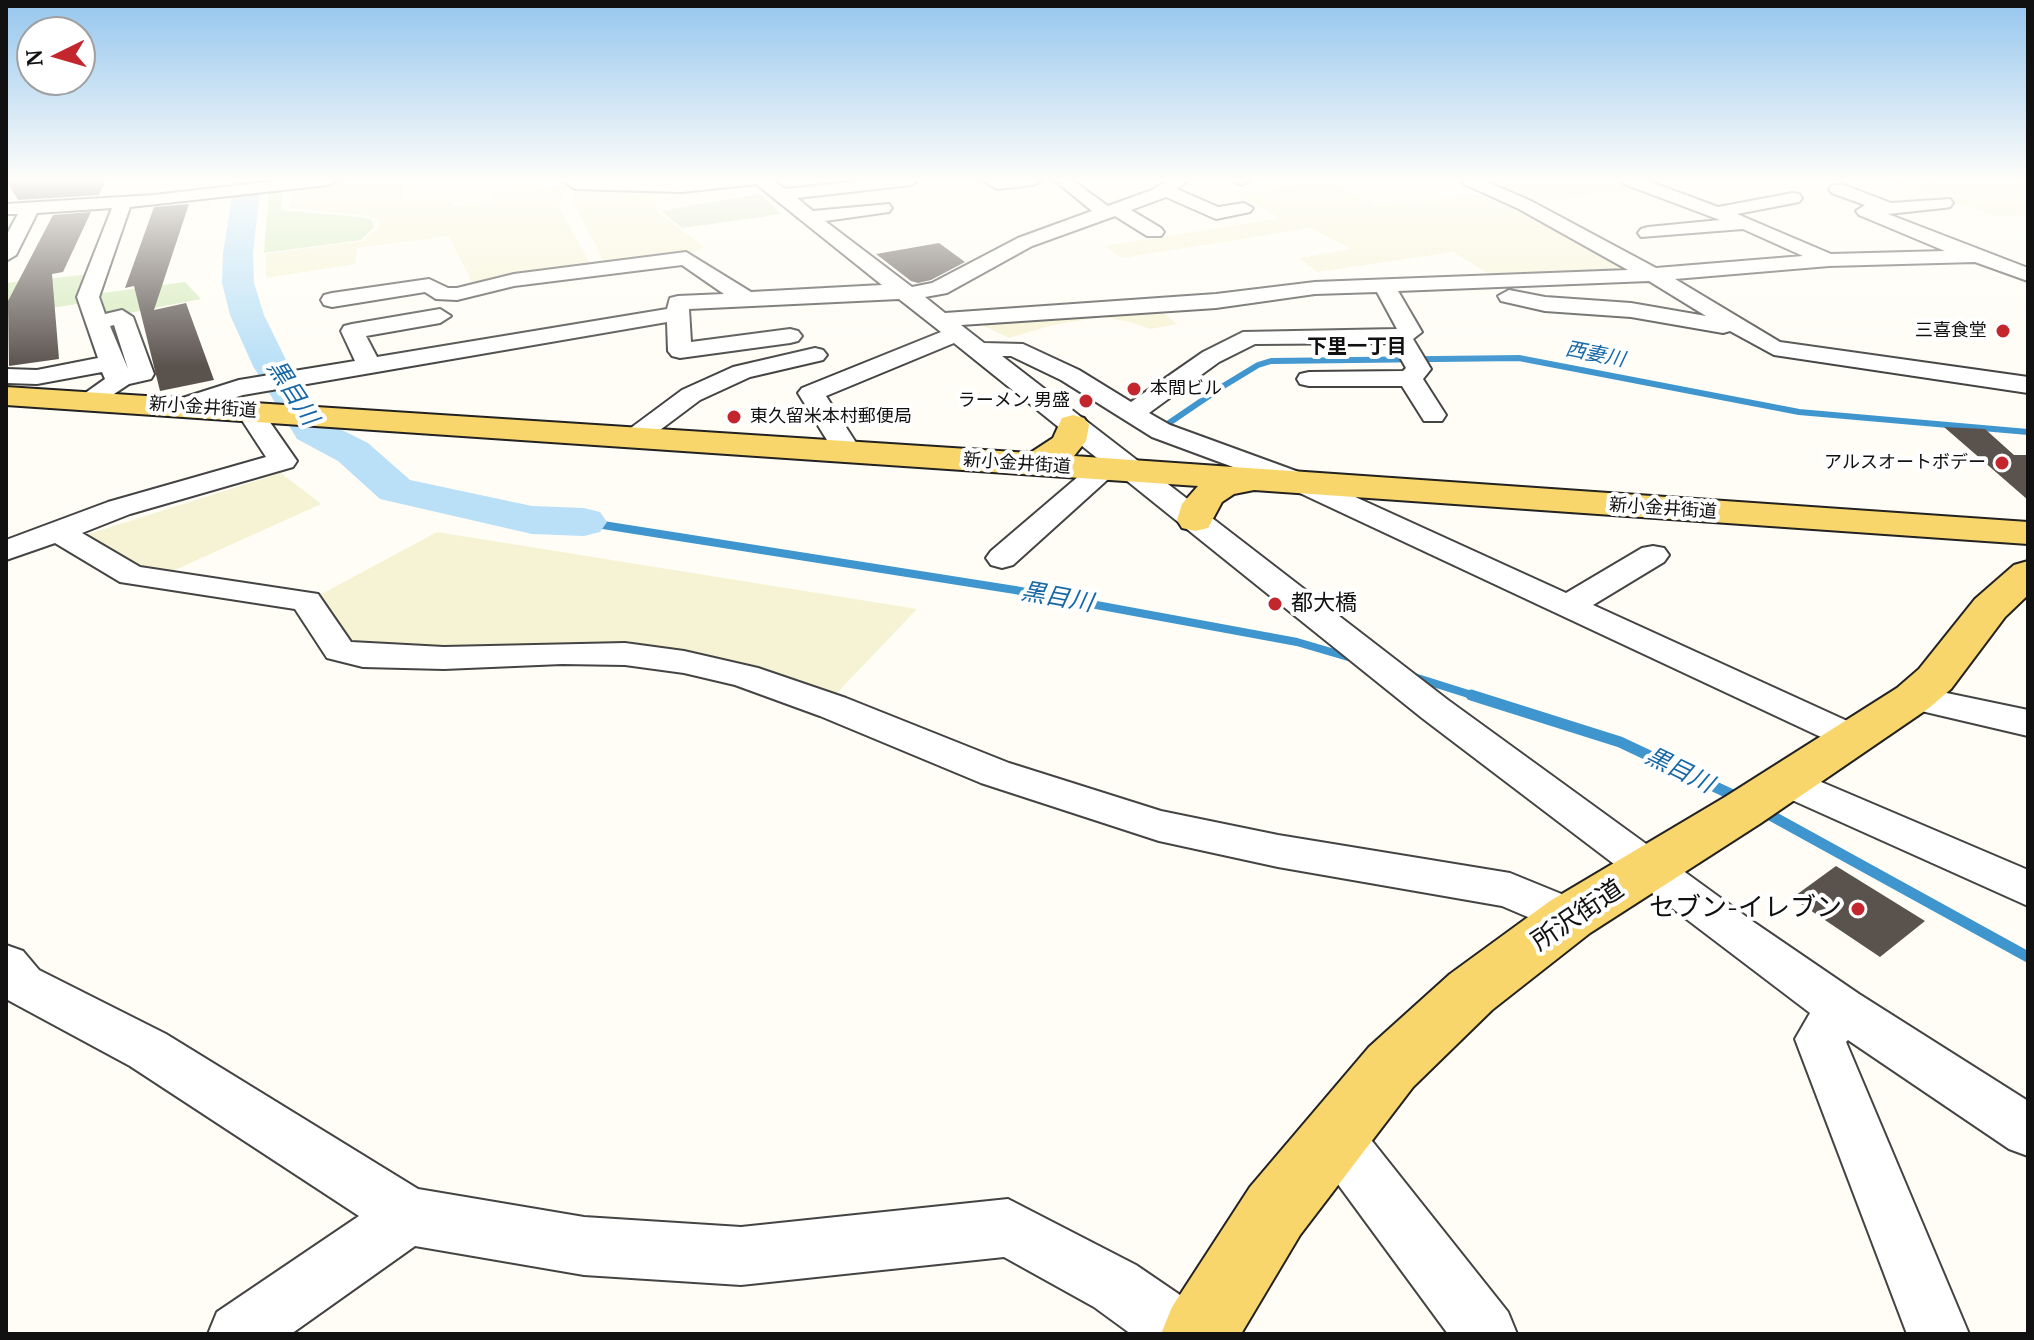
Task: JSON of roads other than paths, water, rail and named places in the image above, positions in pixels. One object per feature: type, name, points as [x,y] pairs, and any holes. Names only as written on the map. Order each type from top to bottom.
[{"type":"main road","name":"新小金井街道","points":[[6,396],[182,406],[252,404],[354,417],[2028,533]]},
{"type":"main road","points":[[1033,465],[1060,451],[1069,441],[1073,425]]},
{"type":"main road","points":[[1195,520],[1200,504],[1209,494],[1223,485],[1249,480]]},
{"type":"main road","name":"所沢街道","points":[[1199,1334],[1275,1211],[1334,1135],[1391,1067],[1471,992],[1570,917],[1764,796],[1913,698],[1935,679],[1990,608],[2028,573]]},
{"type":"street","points":[[87,401],[118,382],[88,297],[109,243]]},
{"type":"street","points":[[839,243],[910,294],[947,327],[1073,425],[1120,468],[1195,520],[1329,628],[1648,869],[1842,1009],[2028,1131]]},
{"type":"street","points":[[831,356],[790,336],[680,351],[676,314],[678,303],[891,291],[910,294],[955,282],[1024,243]]},
{"type":"street","points":[[1594,243],[1774,348],[2028,385]]},
{"type":"street","points":[[1789,243],[1829,260]]},
{"type":"street","points":[[1872,243],[1902,268]]},
{"type":"street","points":[[1941,243],[2028,275]]},
{"type":"street","points":[[848,452],[811,393],[893,360],[947,327],[1216,301],[1315,288],[1653,275],[1829,260],[1868,259],[1902,268],[1978,256]]},
{"type":"street","points":[[332,299],[429,285],[444,294],[457,294],[514,280],[686,258],[746,299]]},
{"type":"street","points":[[1456,282],[1545,304],[1631,310],[1744,330]]},
{"type":"street","points":[[92,288],[115,285]]},
{"type":"street","points":[[1132,413],[1211,357],[1251,337],[1400,336],[1410,332],[1384,285]]},
{"type":"street","points":[[787,297],[790,336]]},
{"type":"street","points":[[369,365],[352,331],[449,332],[676,314]]},
{"type":"street","points":[[6,376],[37,377],[114,371],[142,374],[122,317],[97,322]]},
{"type":"street","points":[[6,551],[119,508],[283,461],[252,404],[311,376],[369,365],[449,332]]},
{"type":"street","points":[[1309,379],[1410,378],[1419,369],[1400,336]]},
{"type":"street","points":[[979,350],[1015,349],[1070,375],[1161,431],[1297,481],[1853,739]]},
{"type":"street","points":[[634,436],[691,395],[742,372],[831,356],[893,360]]},
{"type":"street","points":[[1410,378],[1433,415]]},
{"type":"street","points":[[1002,558],[1120,468],[1161,431]]},
{"type":"street","points":[[59,532],[131,575],[306,601],[339,650],[363,656],[444,658],[625,654],[684,662],[745,676],[995,773],[1159,826],[1278,851],[1510,890],[1570,917]]},
{"type":"street","points":[[1568,606],[1653,555]]},
{"type":"street","points":[[1913,698],[2028,723]]},
{"type":"street","points":[[1764,796],[2028,889]]},
{"type":"street","points":[[11,979],[148,1050],[408,1216],[584,1246],[741,1256],[1008,1228],[1115,1286],[1183,1334]]},
{"type":"street","points":[[1842,1009],[1820,1039],[1938,1334]]},
{"type":"street","points":[[1334,1135],[1486,1334]]},
{"type":"street","points":[[239,1334],[408,1216]]},
{"type":"waterway","name":"黒目川","points":[[239,243],[238,283],[247,315],[271,366],[311,430],[353,452],[395,490],[532,520],[584,522]]},
{"type":"waterway","name":"西妻川","points":[[1169,423],[1225,385],[1258,365],[1271,361],[1519,358],[1799,412],[2028,432]]},
{"type":"waterway","name":"黒目川","points":[[584,522],[1015,590],[1297,642],[1355,659]]},
{"type":"waterway","name":"黒目川","points":[[1411,676],[1478,697]]},
{"type":"waterway","name":"黒目川","points":[[1471,695],[1620,742],[1741,799]]},
{"type":"waterway","name":"黒目川","points":[[1761,810],[2028,957]]},
{"type":"place","name":"三喜食堂","points":[[2003,331]]},
{"type":"place","name":"本間ビル","points":[[1134,389]]},
{"type":"place","name":"ラーメン 男盛","points":[[1086,401]]},
{"type":"place","name":"東久留米本村郵便局","points":[[734,417]]},
{"type":"place","name":"アルスオートボデー","points":[[2002,463]]},
{"type":"place","name":"都大橋","points":[[1275,604]]},
{"type":"place","name":"セブン-イレブン","points":[[1858,909]]},
{"type":"district","name":"下里一丁目","points":[[1357,347]]}]
